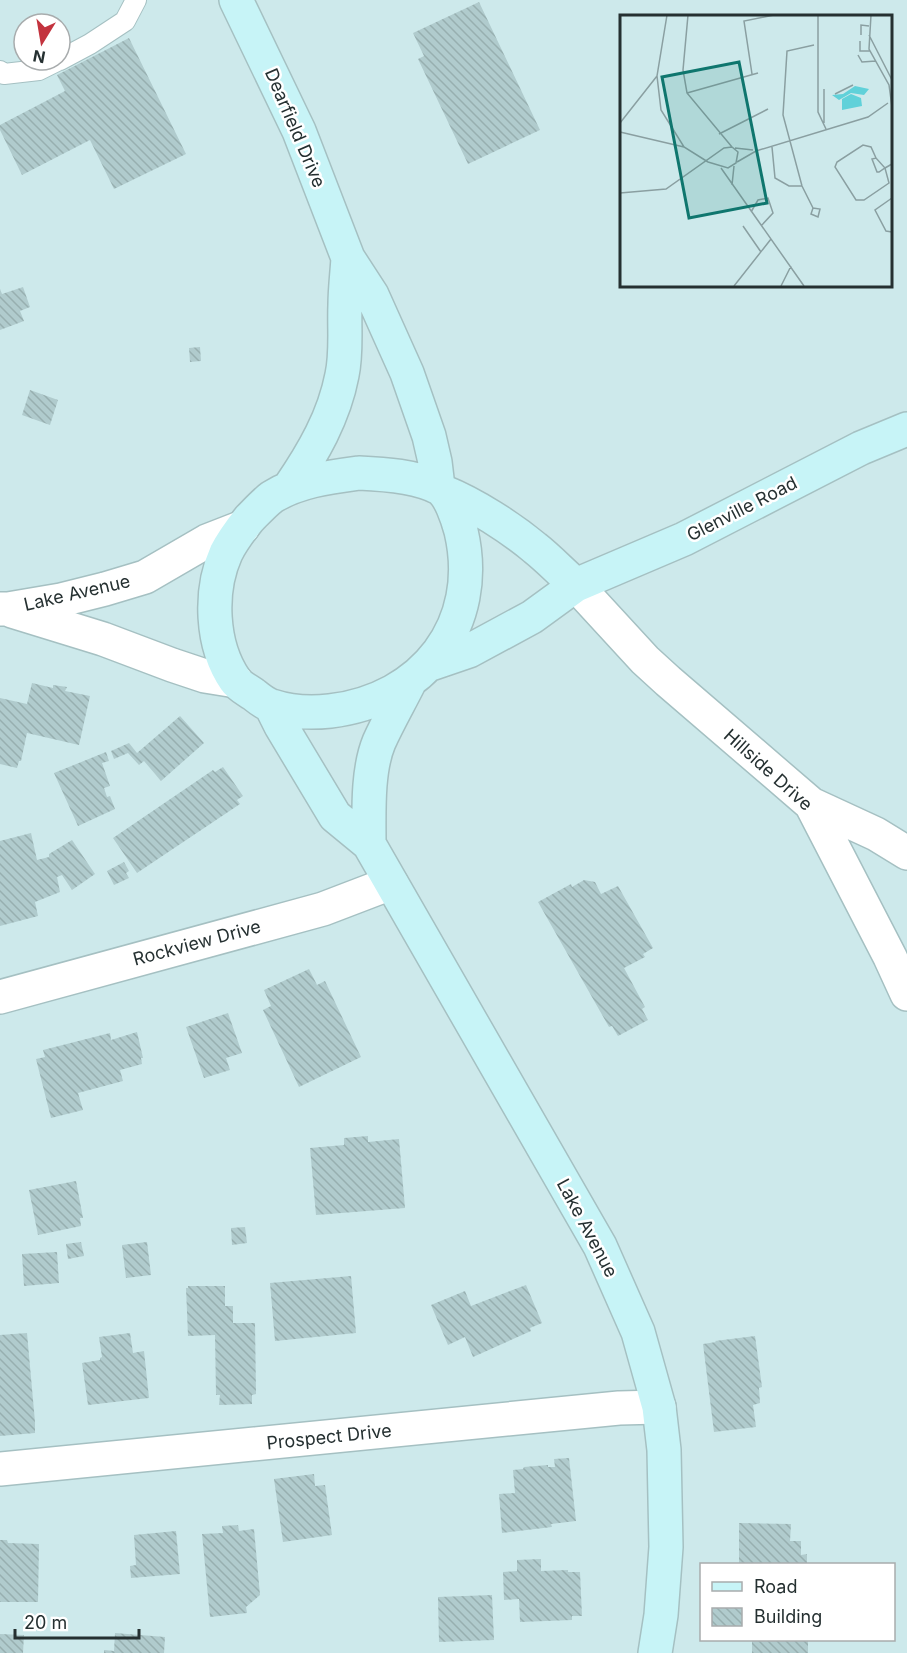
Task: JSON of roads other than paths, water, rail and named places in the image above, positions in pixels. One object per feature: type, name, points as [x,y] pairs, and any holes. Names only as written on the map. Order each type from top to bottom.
[{"type":"main road","name":"Dearfield Drive","points":[[237,0],[299,131],[348,258],[372,295],[407,373],[429,436],[441,490],[458,519],[466,563],[459,616],[447,641],[418,674]]},
{"type":"main road","name":"Dearfield Drive","points":[[289,488],[306,463],[332,412],[343,373],[348,258]]},
{"type":"main road","name":"Glenville Road","points":[[271,706],[317,713],[364,705],[418,674],[469,651],[532,616],[576,585],[684,539],[861,448],[907,429]]},
{"type":"main road","points":[[271,706],[236,681],[224,656],[215,610],[216,590],[227,552],[243,527],[270,499],[289,488],[327,477],[359,473],[411,478],[478,508],[534,547],[576,585]]},
{"type":"main road","name":"Lake Avenue","points":[[369,844],[371,778],[378,744],[418,674]]},
{"type":"main road","name":"Lake Avenue","points":[[271,706],[336,816],[369,844],[600,1246],[638,1332],[659,1407],[664,1450],[666,1547],[661,1615],[655,1653]]},
{"type":"street","name":"Lake Avenue","points":[[4,609],[61,600],[145,577],[207,541],[243,527]]},
{"type":"street","name":"Hillside Drive","points":[[576,585],[660,674],[811,804],[891,957],[907,994]]},
{"type":"street","name":"Lake Avenue","points":[[4,609],[103,639],[205,676],[236,681]]},
{"type":"street","points":[[811,804],[876,834],[907,853]]},
{"type":"street","name":"Rockview Drive","points":[[0,997],[323,909],[391,883]]},
{"type":"street","name":"Prospect Drive","points":[[0,1469],[619,1408],[659,1407]]},
{"type":"lane","points":[[72,54],[126,21],[136,0]]},
{"type":"lane","points":[[0,71],[4,74],[22,72]]}]
